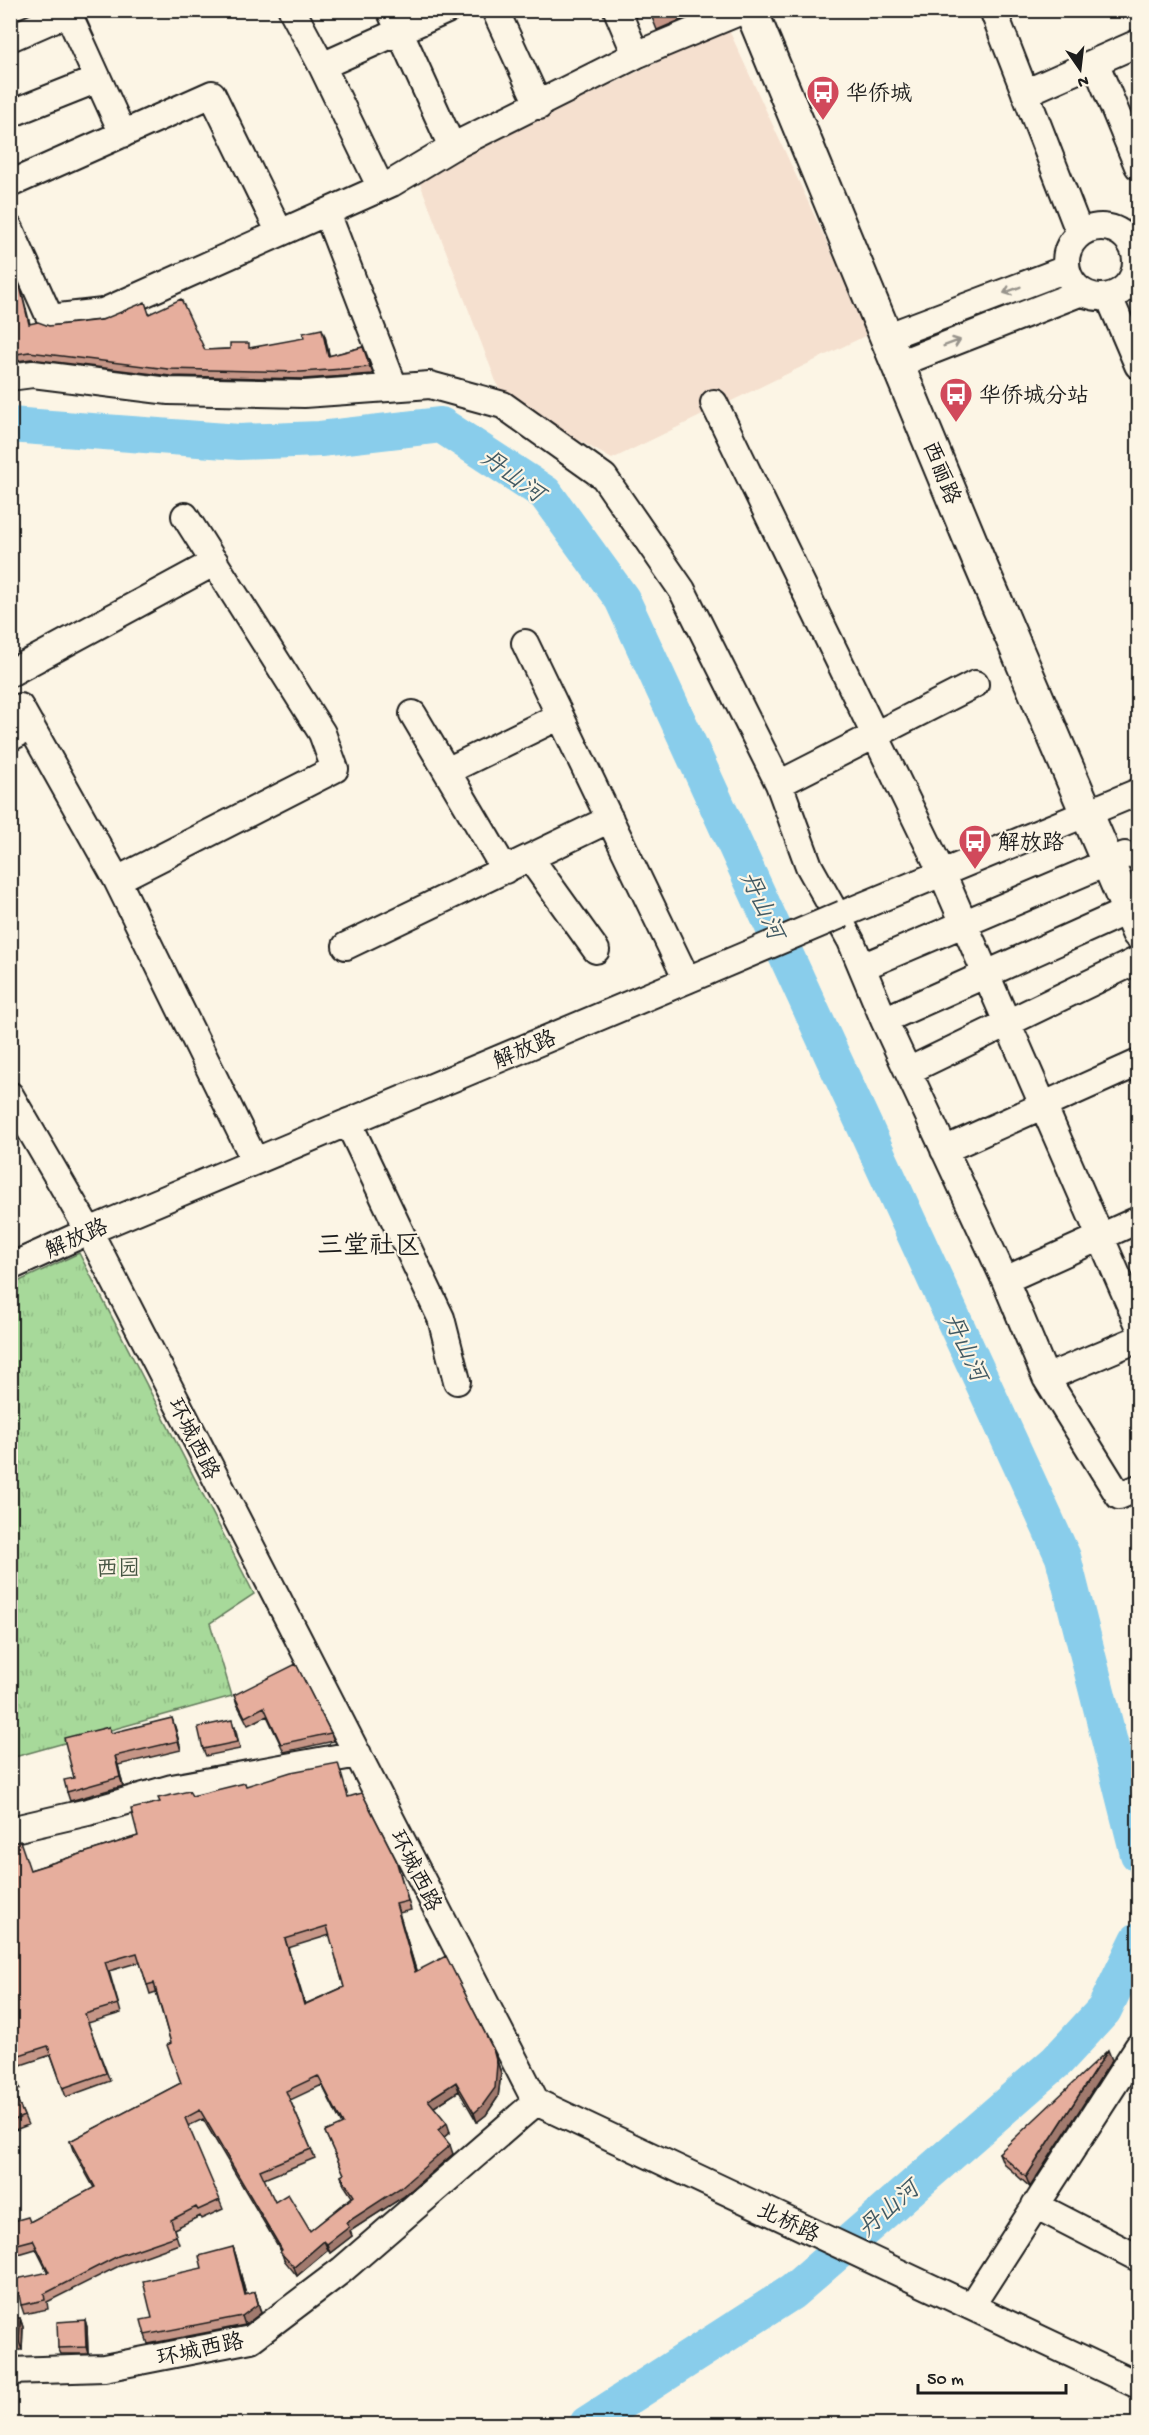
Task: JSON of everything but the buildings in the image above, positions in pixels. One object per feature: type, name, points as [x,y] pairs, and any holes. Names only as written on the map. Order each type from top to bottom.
[{"type":"main road","name":"西丽路","points":[[751,10],[900,348],[1117,858],[1136,909]]},
{"type":"main road","name":"西丽路","points":[[767,10],[900,348]]},
{"type":"street","points":[[292,10],[381,188]]},
{"type":"street","points":[[322,66],[395,21],[447,10]]},
{"type":"street","points":[[495,10],[539,106]]},
{"type":"street","points":[[617,10],[636,56]]},
{"type":"street","points":[[10,230],[50,318],[103,312],[381,188],[452,147],[539,106],[636,56],[744,10]]},
{"type":"street","points":[[993,10],[1080,234]]},
{"type":"street","points":[[10,38],[71,12],[123,134]]},
{"type":"street","points":[[395,21],[452,147]]},
{"type":"street","points":[[1025,93],[1138,43]]},
{"type":"street","points":[[1095,62],[1132,133],[1138,166]]},
{"type":"street","points":[[10,114],[98,79]]},
{"type":"street","points":[[10,184],[212,94],[280,233]]},
{"type":"street","points":[[327,213],[394,387]]},
{"type":"street","points":[[1099,227],[1109,228],[1135,244],[1136,263],[1131,281],[1125,288],[1109,297],[1091,296],[1082,292],[1072,282],[1066,269],[1068,249],[1080,234],[1099,227]]},
{"type":"street","points":[[900,348],[1066,269]]},
{"type":"street","points":[[900,348],[1082,292]]},
{"type":"street","points":[[1109,297],[1138,365]]},
{"type":"street","points":[[10,377],[33,374],[169,391],[304,394],[430,385],[503,405],[604,477],[682,590],[779,784],[808,866],[851,940],[884,1020],[1005,1280],[1046,1378],[1119,1496],[1138,1488]]},
{"type":"street","points":[[714,403],[942,873],[1138,1323]]},
{"type":"street","points":[[117,880],[335,770],[322,733],[185,516]]},
{"type":"street","points":[[10,673],[215,562]]},
{"type":"street","points":[[525,644],[610,819],[696,976]]},
{"type":"street","points":[[779,784],[975,684]]},
{"type":"street","points":[[413,714],[505,870]]},
{"type":"street","points":[[447,771],[560,716]]},
{"type":"street","points":[[20,723],[117,880],[255,1161]]},
{"type":"street","name":"解放路","points":[[10,1267],[255,1161],[1138,792]]},
{"type":"street","points":[[346,946],[610,819]]},
{"type":"street","points":[[530,858],[596,950]]},
{"type":"street","points":[[862,967],[1117,858]]},
{"type":"street","points":[[884,1020],[1136,909]]},
{"type":"street","points":[[908,1071],[1138,960]]},
{"type":"street","points":[[944,1150],[1138,1063]]},
{"type":"street","name":"环城西路","points":[[10,1095],[89,1231],[536,2102],[342,2270],[251,2339],[104,2368],[10,2371]]},
{"type":"street","points":[[348,1122],[441,1318],[457,1381]]},
{"type":"street","points":[[1005,1280],[1138,1220]]},
{"type":"street","points":[[1046,1378],[1138,1339]]},
{"type":"street","points":[[10,1830],[88,1812],[172,1788],[358,1754]]},
{"type":"street","points":[[970,2306],[1138,2047]]},
{"type":"street","name":"北桥路","points":[[536,2102],[1138,2385]]},
{"type":"street","points":[[1035,2205],[1136,2252]]},
{"type":"shaded area","points":[[728,28],[869,334],[612,459],[502,397],[418,178]]},
{"type":"green space","name":"西园","points":[[79,1253],[254,1594],[210,1623],[232,1696],[11,1758],[11,1285]]},
{"type":"waterway","name":"丹山河","points":[[10,425],[239,442],[320,439],[441,425],[545,493],[622,599],[1063,1557],[1138,1854]]},
{"type":"waterway","name":"丹山河","points":[[587,2424],[792,2292],[1057,2061],[1104,2010],[1138,1940]]},
{"type":"place","name":"华侨城","points":[[823,121]]},
{"type":"place","name":"华侨城分站","points":[[956,423]]},
{"type":"place","name":"解放路","points":[[975,870]]},
{"type":"district","name":"三堂社区","points":[[369,1244]]}]
